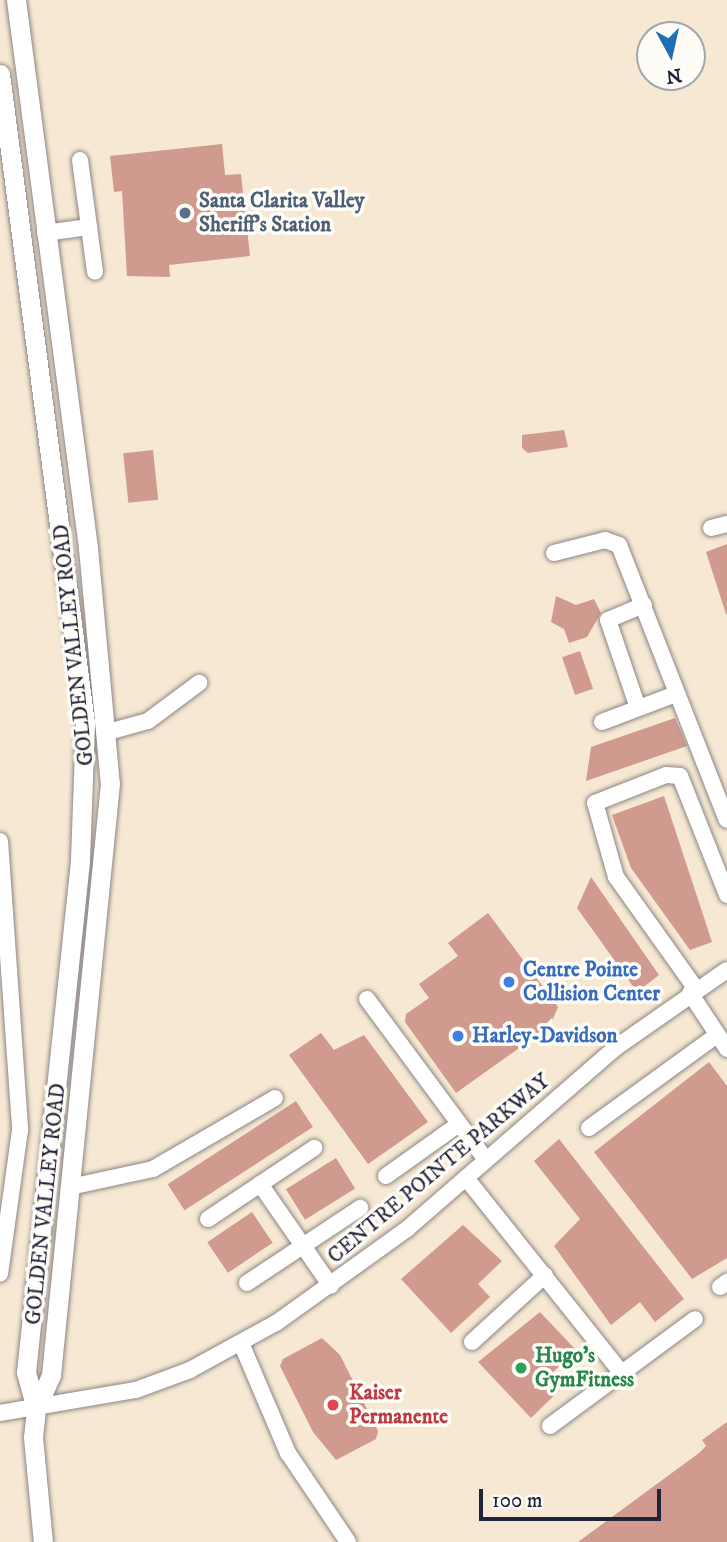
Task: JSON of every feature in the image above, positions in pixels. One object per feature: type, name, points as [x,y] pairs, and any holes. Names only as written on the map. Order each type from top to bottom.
[{"type":"main road","name":"GOLDEN VALLEY ROAD","points":[[16,0],[108,732],[97,944],[51,1375],[36,1409]]},
{"type":"main road","name":"GOLDEN VALLEY ROAD","points":[[0,74],[85,723],[80,861],[26,1372],[36,1409],[43,1542]]},
{"type":"street","points":[[80,160],[96,272]]},
{"type":"street","points":[[45,233],[89,227]]},
{"type":"street","points":[[554,553],[605,540],[619,545],[727,820]]},
{"type":"street","points":[[638,708],[608,620],[644,605]]},
{"type":"street","points":[[108,732],[148,721],[199,683]]},
{"type":"street","points":[[602,722],[676,694]]},
{"type":"street","points":[[727,895],[680,776],[666,775],[594,803],[616,877],[693,991],[727,1049]]},
{"type":"street","points":[[0,841],[20,1130],[0,1274]]},
{"type":"street","name":"CENTRE POINTE PARKWAY","points":[[0,1413],[136,1390],[241,1343],[331,1286],[466,1178],[615,1048],[693,991],[727,970]]},
{"type":"street","points":[[368,999],[486,1160]]},
{"type":"street","points":[[589,1128],[717,1035]]},
{"type":"street","points":[[70,1187],[153,1169],[275,1098]]},
{"type":"street","points":[[386,1176],[459,1124]]},
{"type":"street","points":[[208,1219],[314,1148]]},
{"type":"street","points":[[466,1178],[619,1370]]},
{"type":"street","points":[[260,1184],[331,1286]]},
{"type":"street","points":[[247,1283],[360,1208]]},
{"type":"street","points":[[472,1342],[545,1275]]},
{"type":"street","points":[[550,1426],[619,1370],[695,1319]]},
{"type":"street","points":[[241,1343],[288,1453],[348,1542]]},
{"type":"building","name":"Santa Clarita Valley Sheriff’s Station","points":[[222,144],[225,175],[241,174],[250,256],[169,265],[170,277],[127,276],[122,191],[114,192],[110,156]]},
{"type":"building","points":[[564,430],[568,447],[528,453],[522,448],[522,435]]},
{"type":"building","points":[[153,450],[158,500],[128,503],[123,453]]},
{"type":"building","points":[[727,544],[727,614],[726,614],[706,552]]},
{"type":"building","points":[[556,596],[576,605],[594,599],[601,613],[587,637],[569,643],[564,629],[551,622]]},
{"type":"building","points":[[580,651],[593,689],[575,695],[562,657]]},
{"type":"building","points":[[675,718],[687,746],[586,781],[591,747]]},
{"type":"building","points":[[664,796],[712,942],[690,950],[631,868],[612,815]]},
{"type":"building","points":[[591,877],[659,975],[637,992],[577,908]]},
{"type":"building","points":[[488,913],[558,1007],[550,1026],[456,1093],[405,1022],[406,1014],[429,998],[419,984],[458,956],[448,943]]},
{"type":"building","points":[[321,1033],[334,1050],[364,1035],[428,1122],[368,1164],[289,1055]]},
{"type":"building","points":[[709,1062],[727,1086],[727,1258],[692,1279],[594,1152]]},
{"type":"building","points":[[296,1101],[313,1127],[185,1210],[168,1184]]},
{"type":"building","points":[[559,1139],[684,1299],[655,1322],[640,1302],[611,1325],[554,1246],[580,1219],[534,1161]]},
{"type":"building","points":[[336,1158],[355,1189],[305,1220],[286,1189]]},
{"type":"building","points":[[252,1212],[273,1243],[228,1273],[207,1242]]},
{"type":"building","points":[[463,1225],[502,1261],[478,1284],[490,1297],[451,1333],[401,1279]]},
{"type":"building","name":"Hugo's GymFitness","points":[[540,1312],[576,1350],[552,1373],[564,1386],[531,1418],[478,1362]]},
{"type":"building","name":"Kaiser Permanente","points":[[322,1338],[340,1355],[378,1431],[376,1439],[336,1460],[313,1432],[280,1366],[283,1359]]},
{"type":"building","points":[[727,1422],[727,1542],[578,1542],[699,1453],[706,1446],[702,1440]]},
{"type":"place","name":"Santa Clarita Valley Sheriff’s Station","points":[[185,213]]},
{"type":"place","name":"Centre Pointe Collision Center","points":[[509,982]]},
{"type":"place","name":"Harley-Davidson","points":[[458,1036]]},
{"type":"place","name":"Hugo's GymFitness","points":[[521,1368]]},
{"type":"place","name":"Kaiser Permanente","points":[[333,1405]]}]
